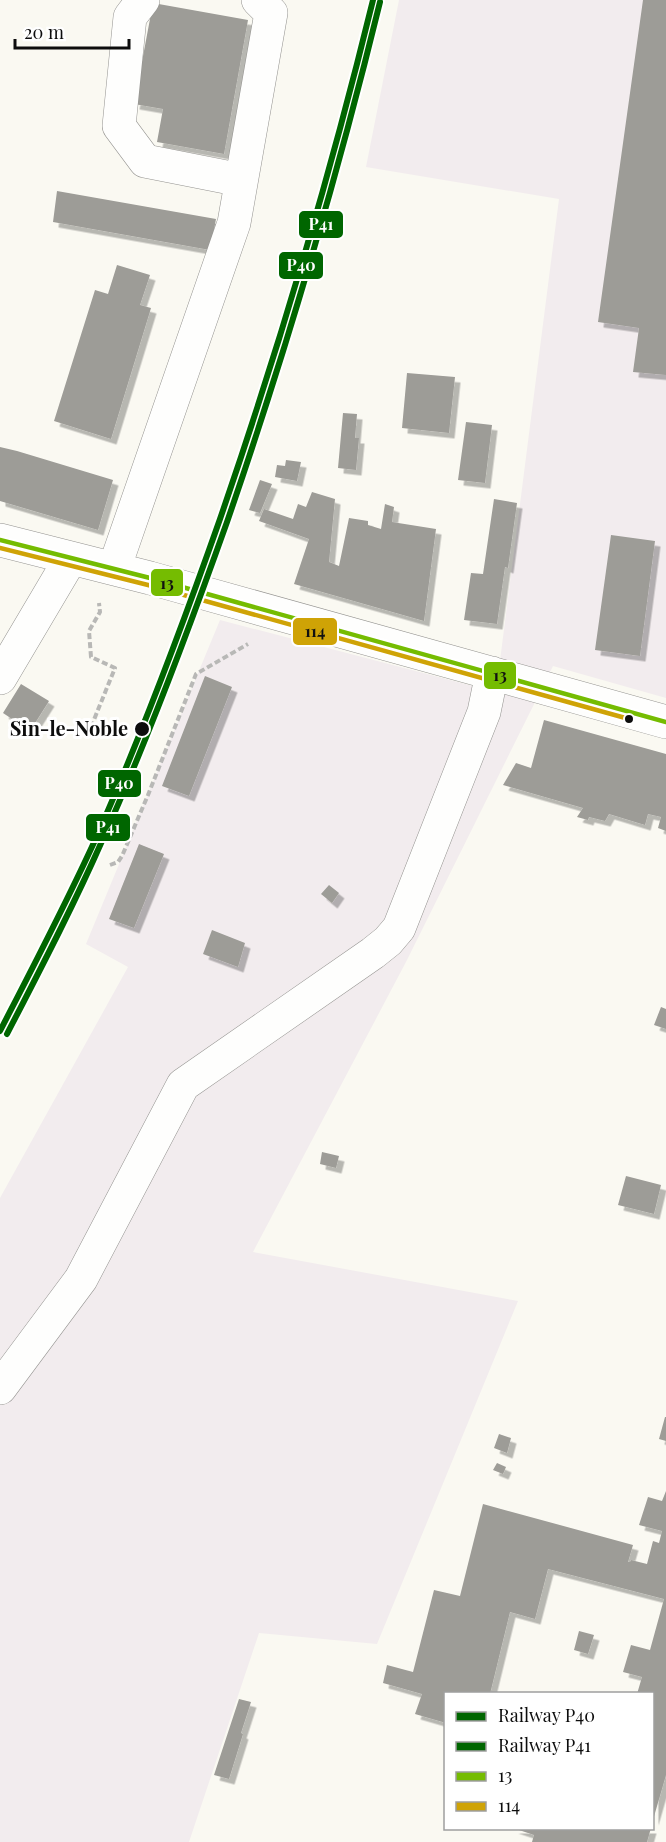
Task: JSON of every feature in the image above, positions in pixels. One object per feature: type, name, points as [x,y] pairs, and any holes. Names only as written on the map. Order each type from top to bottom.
[{"type":"street","points":[[143,0],[130,17],[119,126],[145,161],[241,180]]},
{"type":"street","points":[[0,678],[94,563],[234,223],[271,13],[258,0]]},
{"type":"street","points":[[0,540],[177,585],[666,722]]},
{"type":"street","points":[[0,1388],[81,1279],[183,1085],[373,953],[399,928],[484,711],[492,673]]},
{"type":"path","points":[[91,727],[115,668],[91,657],[89,631],[100,612],[94,563]]},
{"type":"path","points":[[110,865],[118,862],[122,856],[196,674],[293,618]]},
{"type":"shaded area","points":[[399,0],[666,0],[666,698],[553,666],[407,960],[253,1252],[518,1301],[377,1644],[259,1633],[189,1842],[0,1842],[0,1198],[128,967],[86,944],[220,620],[496,692],[559,199],[366,167]]},
{"type":"building","points":[[643,0],[666,0],[666,375],[633,372],[639,328],[598,322]]},
{"type":"building","points":[[153,3],[248,20],[224,154],[157,142],[163,109],[134,104]]},
{"type":"building","points":[[57,191],[216,219],[210,250],[53,222]]},
{"type":"building","points":[[117,265],[150,275],[140,305],[151,308],[111,439],[54,421],[95,290],[108,294]]},
{"type":"building","points":[[407,373],[455,377],[449,433],[402,428]]},
{"type":"building","points":[[343,413],[357,414],[355,438],[359,438],[356,470],[338,468]]},
{"type":"building","points":[[466,422],[492,425],[485,483],[458,480]]},
{"type":"building","points":[[0,447],[113,480],[98,530],[0,501]]},
{"type":"building","points":[[286,460],[301,462],[297,481],[275,477],[277,465],[285,466]]},
{"type":"building","points":[[260,480],[272,484],[260,513],[249,510]]},
{"type":"building","points":[[312,492],[335,499],[329,562],[339,566],[349,518],[368,521],[368,525],[381,529],[385,504],[394,507],[392,522],[436,529],[424,621],[294,584],[309,539],[259,521],[264,509],[293,519],[298,504],[306,507]]},
{"type":"building","points":[[494,499],[517,503],[497,624],[464,620],[471,573],[483,574]]},
{"type":"building","points":[[611,535],[655,541],[640,656],[595,650]]},
{"type":"building","name":"Sin-le-Noble","points":[[205,676],[232,687],[189,796],[162,786]]},
{"type":"building","points":[[21,684],[49,701],[30,731],[3,713]]},
{"type":"building","points":[[544,720],[666,754],[666,831],[658,828],[661,817],[648,814],[645,825],[609,814],[605,821],[589,817],[588,820],[577,817],[583,808],[503,785],[516,763],[531,768]]},
{"type":"building","points":[[139,844],[164,854],[134,928],[109,919]]},
{"type":"building","points":[[329,885],[339,893],[332,903],[321,894]]},
{"type":"building","points":[[212,930],[245,943],[238,967],[203,954]]},
{"type":"building","points":[[661,1007],[666,1009],[666,1029],[654,1025]]},
{"type":"building","points":[[322,1152],[339,1156],[336,1168],[320,1164]]},
{"type":"building","points":[[626,1176],[661,1185],[654,1214],[618,1205]]},
{"type":"building","points":[[666,1417],[666,1441],[659,1439]]},
{"type":"building","points":[[499,1434],[511,1438],[507,1453],[494,1448]]},
{"type":"building","points":[[497,1463],[506,1467],[503,1474],[493,1470]]},
{"type":"building","points":[[666,1491],[666,1775],[654,1817],[654,1692],[638,1692],[642,1677],[623,1672],[631,1645],[650,1650],[664,1599],[548,1569],[535,1619],[510,1612],[490,1692],[444,1692],[444,1722],[415,1714],[422,1694],[383,1683],[387,1665],[413,1672],[434,1590],[460,1596],[483,1504],[633,1545],[628,1562],[631,1560],[647,1564],[653,1541],[659,1543],[662,1531],[639,1525],[648,1497],[662,1501]]},
{"type":"building","points":[[579,1631],[594,1635],[588,1654],[574,1650]]},
{"type":"building","points":[[239,1699],[251,1702],[229,1779],[214,1775]]},
{"type":"building","points":[[519,1830],[650,1830],[647,1842],[532,1842],[534,1835]]},
{"type":"rail line","name":"P40","points":[[0,1031],[96,838],[191,600],[242,455],[283,326],[339,131],[373,0]]},
{"type":"rail line","name":"P41","points":[[7,1034],[68,914],[119,802],[168,683],[213,562],[249,458],[310,264],[380,2]]},
{"type":"transit line","name":"13","points":[[0,540],[150,578],[666,722]]},
{"type":"transit line","name":"114","points":[[0,548],[148,585],[629,719]]},
{"type":"place","name":"Sin-le-Noble","points":[[142,729]]}]
